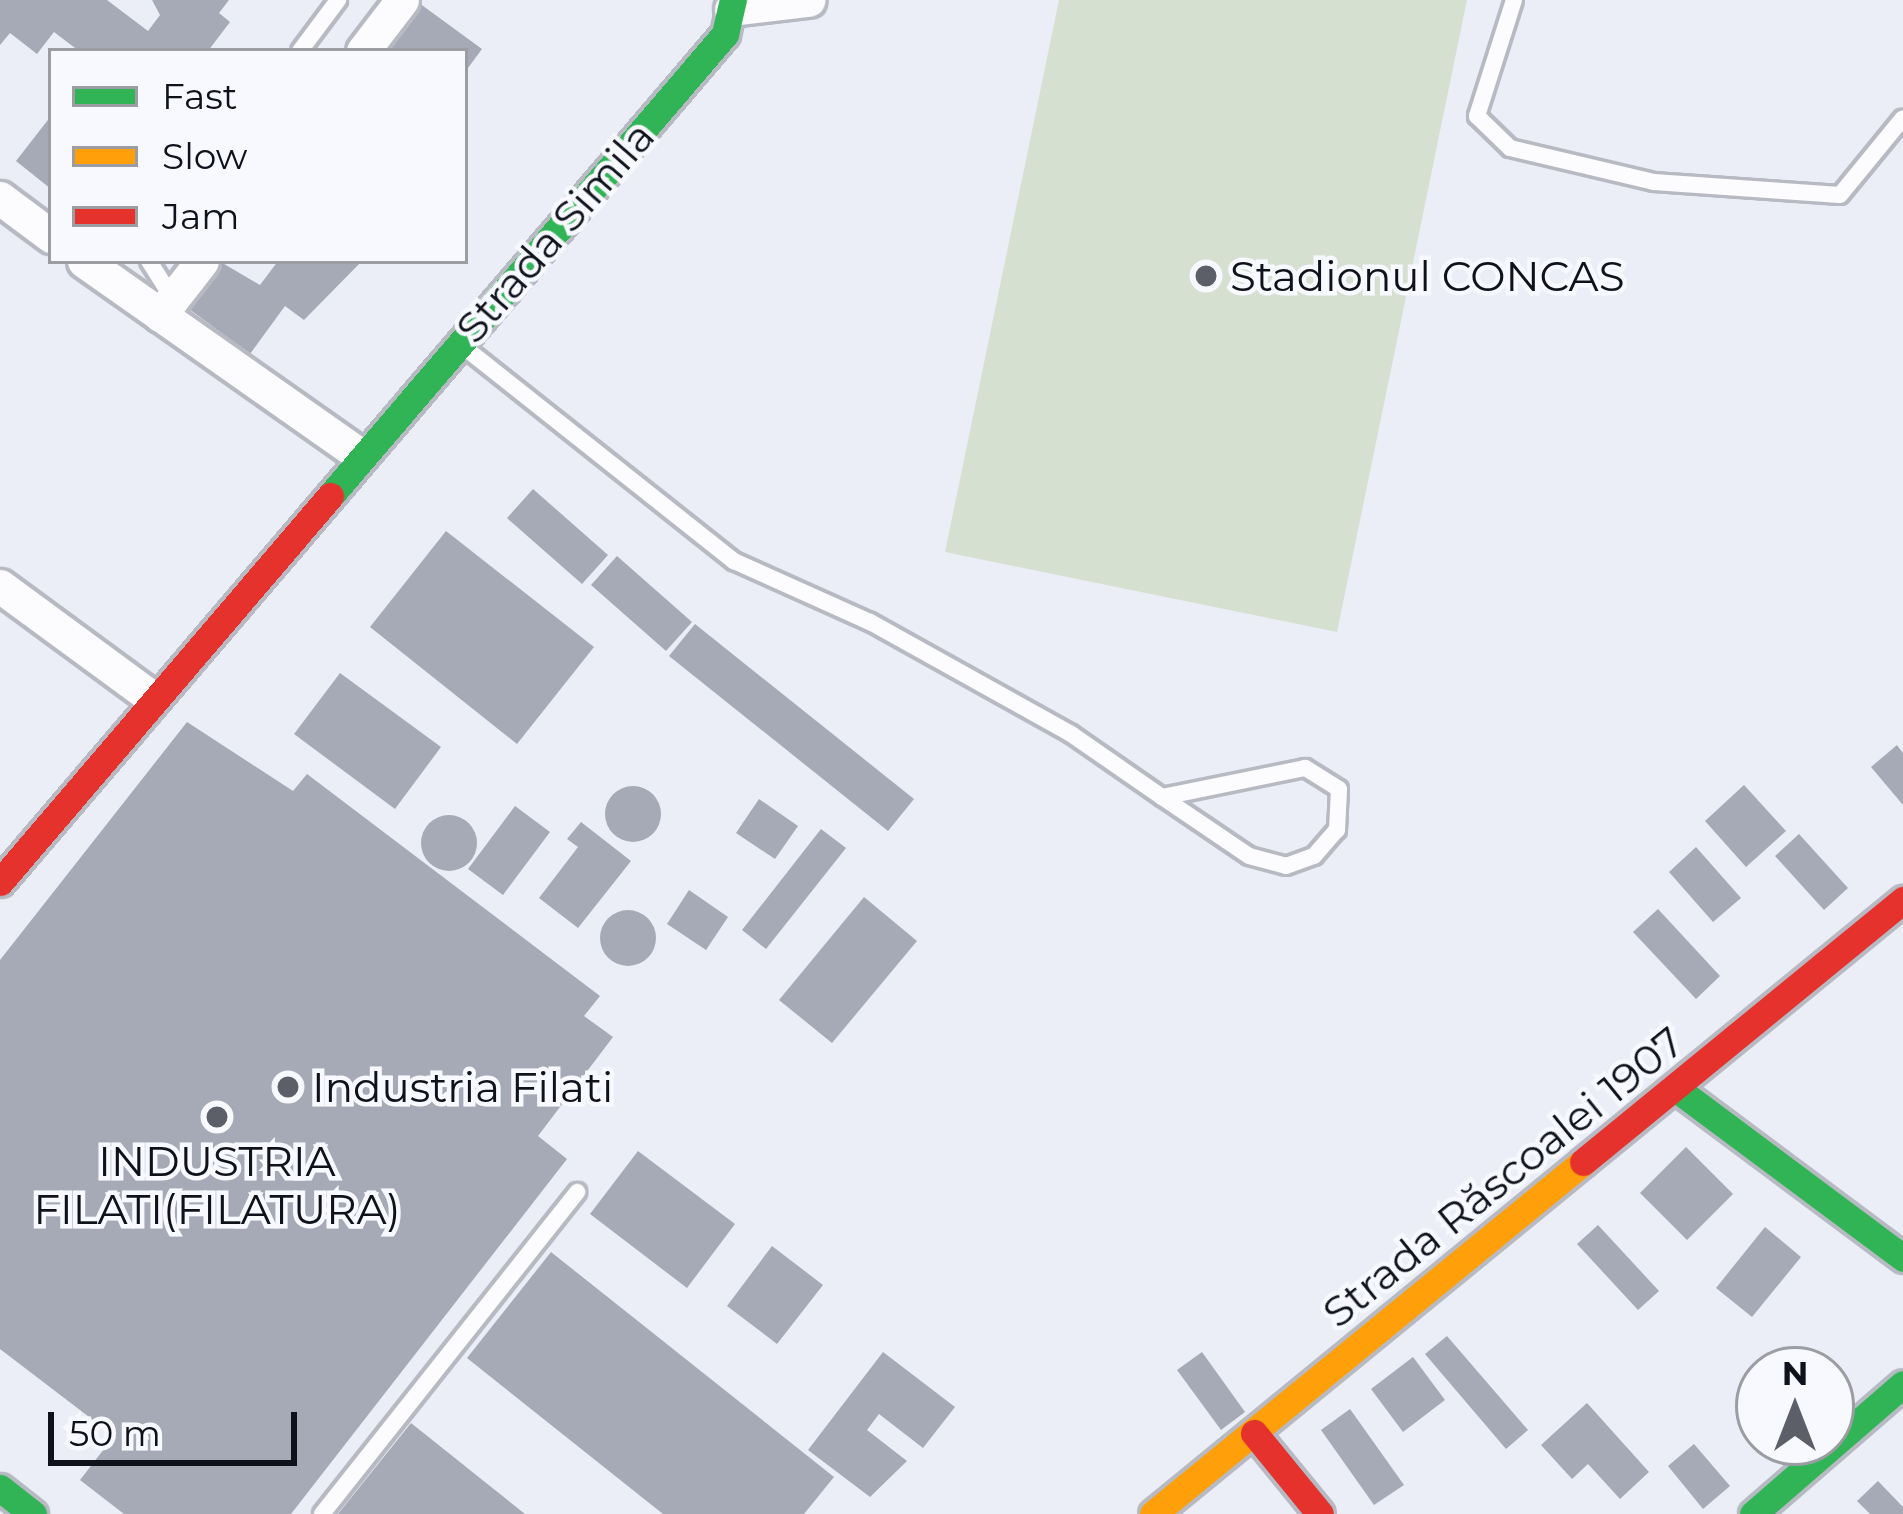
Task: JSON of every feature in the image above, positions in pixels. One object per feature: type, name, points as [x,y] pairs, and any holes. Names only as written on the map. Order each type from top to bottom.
[{"type":"street","points":[[365,48],[402,0]]},
{"type":"street","points":[[732,4],[808,0]]},
{"type":"street","name":"Strada Simila","points":[[0,883],[359,454],[725,34],[732,4]]},
{"type":"street","points":[[0,198],[48,234]]},
{"type":"street","points":[[89,264],[166,307],[359,454]]},
{"type":"street","points":[[166,307],[200,264]]},
{"type":"street","points":[[0,586],[151,698]]},
{"type":"street","name":"Strada Răscoalei 1907","points":[[1153,1514],[1678,1090],[1903,900]]},
{"type":"street","points":[[1678,1090],[1903,1258]]},
{"type":"street","points":[[1753,1514],[1903,1384]]},
{"type":"street","points":[[1254,1433],[1320,1514]]},
{"type":"street","points":[[0,1488],[33,1514]]},
{"type":"lane","points":[[302,48],[338,0]]},
{"type":"lane","points":[[1514,0],[1478,116],[1510,148],[1654,182],[1840,195],[1903,118]]},
{"type":"lane","points":[[150,264],[166,307]]},
{"type":"lane","points":[[459,344],[734,561],[870,622],[1162,797],[1249,856],[1286,866],[1314,856],[1336,830],[1339,789],[1305,768],[1162,797]]},
{"type":"lane","points":[[322,1514],[577,1192]]},
{"type":"green space","name":"Stadionul CONCAS","points":[[1059,0],[1467,0],[1337,632],[945,552]]},
{"type":"building","points":[[0,0],[107,0],[148,31],[160,15],[152,0],[229,0],[219,13],[230,22],[210,48],[75,48],[54,32],[37,54],[10,33],[0,45]]},
{"type":"building","points":[[419,3],[482,49],[468,68],[468,48],[385,48]]},
{"type":"building","points":[[48,120],[48,187],[16,161]]},
{"type":"building","points":[[217,264],[260,285],[276,264],[359,264],[304,320],[285,306],[250,354],[185,306]]},
{"type":"building","points":[[533,489],[608,555],[582,584],[507,518]]},
{"type":"building","points":[[446,531],[594,647],[517,744],[370,627]]},
{"type":"building","points":[[617,556],[692,622],[666,651],[591,585]]},
{"type":"building","points":[[695,624],[914,799],[888,831],[669,656]]},
{"type":"building","points":[[340,673],[441,747],[395,809],[294,734]]},
{"type":"building","name":"Industria Filati","points":[[187,722],[293,791],[307,774],[600,996],[584,1016],[613,1037],[538,1136],[567,1159],[291,1514],[124,1514],[80,1480],[114,1436],[0,1349],[0,960]]},
{"type":"building","points":[[1897,745],[1903,753],[1903,805],[1871,767]]},
{"type":"building","points":[[1744,785],[1786,831],[1746,867],[1705,821]]},
{"type":"building","points":[[633,786],[653,794],[661,814],[653,834],[633,842],[613,834],[605,814],[613,794]]},
{"type":"building","points":[[759,799],[798,826],[775,859],[736,833]]},
{"type":"building","points":[[515,806],[550,832],[503,895],[468,869]]},
{"type":"building","points":[[449,815],[469,823],[477,843],[469,863],[449,871],[429,863],[421,843],[429,823]]},
{"type":"building","points":[[581,822],[631,861],[578,928],[539,898],[578,847],[567,839]]},
{"type":"building","points":[[821,829],[846,848],[766,949],[742,930]]},
{"type":"building","points":[[1799,834],[1848,888],[1824,910],[1775,856]]},
{"type":"building","points":[[1696,847],[1741,898],[1713,922],[1669,872]]},
{"type":"building","points":[[689,890],[728,917],[706,950],[667,924]]},
{"type":"building","points":[[864,897],[917,941],[832,1043],[779,1000]]},
{"type":"building","points":[[1658,909],[1720,976],[1696,999],[1633,932]]},
{"type":"building","points":[[628,910],[648,918],[656,938],[648,958],[628,966],[608,958],[600,938],[608,918]]},
{"type":"building","points":[[1686,1147],[1733,1194],[1687,1240],[1640,1193]]},
{"type":"building","points":[[638,1151],[735,1224],[687,1288],[590,1214]]},
{"type":"building","points":[[1598,1225],[1659,1291],[1638,1310],[1577,1244]]},
{"type":"building","points":[[1765,1227],[1801,1257],[1752,1317],[1716,1288]]},
{"type":"building","points":[[772,1246],[823,1285],[777,1344],[727,1306]]},
{"type":"building","points":[[551,1252],[834,1477],[804,1514],[663,1514],[467,1358]]},
{"type":"building","points":[[1447,1336],[1528,1430],[1506,1449],[1425,1354]]},
{"type":"building","points":[[883,1352],[955,1407],[923,1448],[879,1414],[867,1430],[907,1461],[870,1497],[808,1450]]},
{"type":"building","points":[[1202,1352],[1245,1412],[1221,1430],[1177,1370]]},
{"type":"building","points":[[1413,1357],[1445,1400],[1403,1432],[1371,1389]]},
{"type":"building","points":[[1587,1403],[1649,1472],[1620,1499],[1588,1464],[1572,1479],[1541,1445]]},
{"type":"building","points":[[1350,1409],[1404,1485],[1374,1505],[1321,1430]]},
{"type":"building","points":[[411,1423],[525,1514],[338,1514]]},
{"type":"building","points":[[1694,1444],[1730,1486],[1703,1509],[1668,1466]]},
{"type":"building","points":[[1878,1481],[1903,1507],[1903,1514],[1870,1514],[1857,1501]]},
{"type":"traffic: fast","points":[[330,496],[725,34],[733,0]]},
{"type":"traffic: fast","points":[[1678,1090],[1903,1258]]},
{"type":"traffic: fast","points":[[1753,1514],[1903,1384]]},
{"type":"traffic: fast","points":[[0,1488],[33,1514]]},
{"type":"traffic: slow","points":[[1153,1514],[1583,1162]]},
{"type":"traffic: jam","points":[[0,882],[330,496]]},
{"type":"traffic: jam","points":[[1583,1162],[1903,900]]},
{"type":"traffic: jam","points":[[1254,1433],[1320,1514]]},
{"type":"place","name":"Stadionul CONCAS","points":[[1206,276]]},
{"type":"place","name":"Industria Filati","points":[[288,1087]]},
{"type":"place","name":"INDUSTRIA FILATI(FILATURA)","points":[[217,1117]]}]
